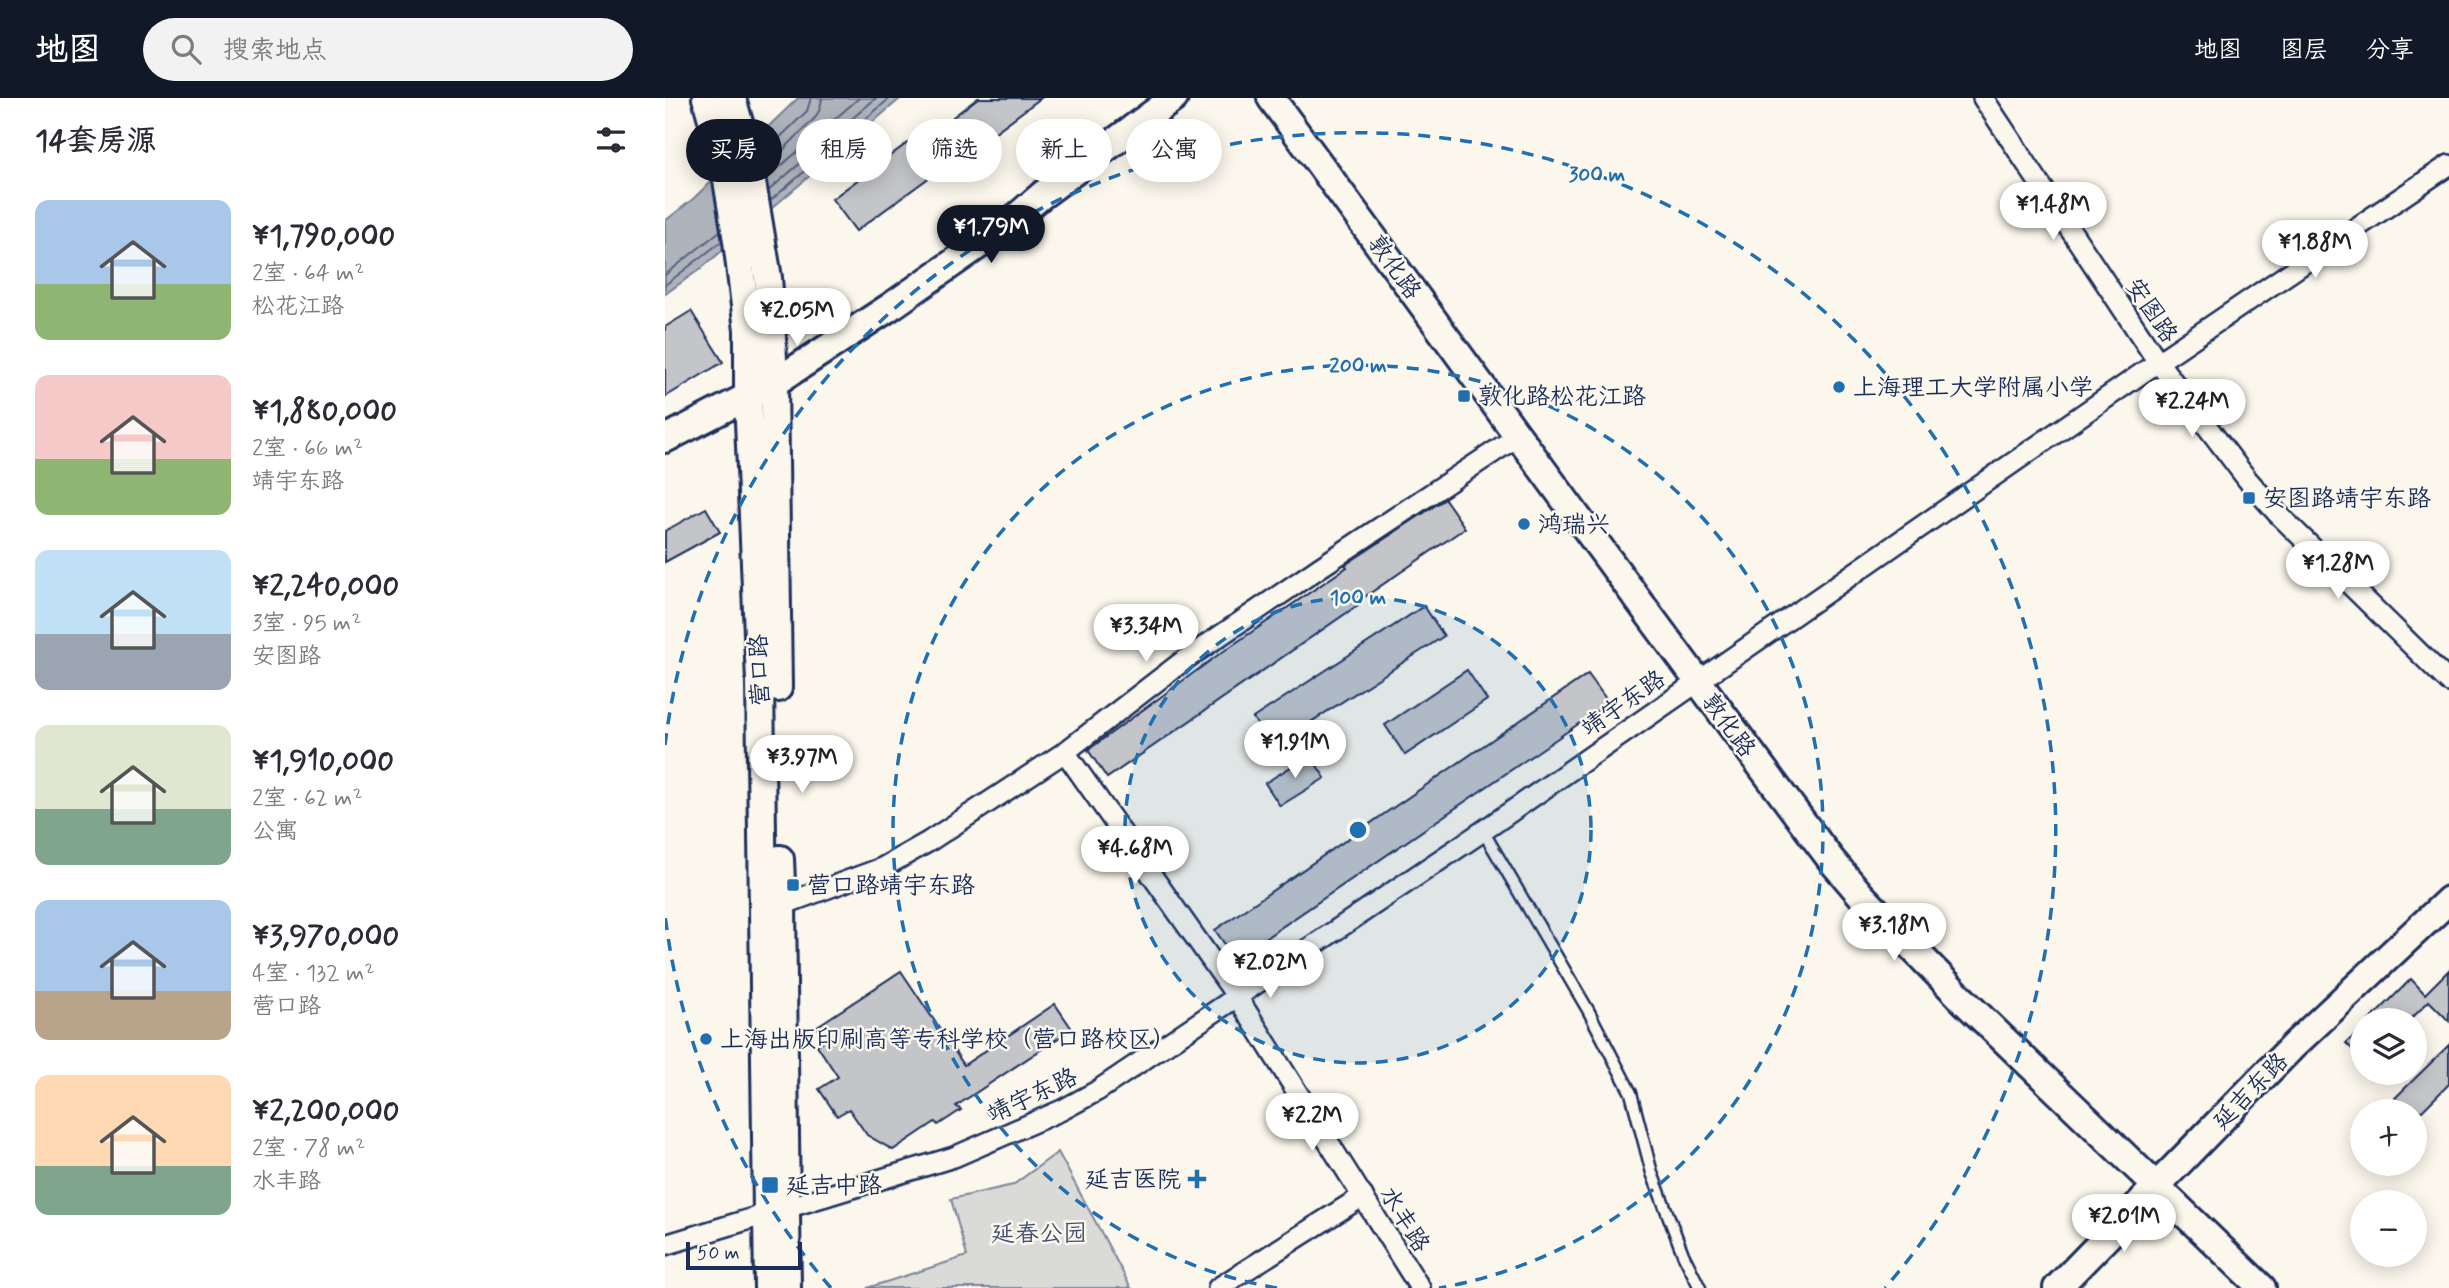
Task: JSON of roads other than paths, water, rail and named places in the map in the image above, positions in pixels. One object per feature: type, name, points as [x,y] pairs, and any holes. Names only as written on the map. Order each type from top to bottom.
[{"type":"main road","name":"营口路","points":[[706,98],[724,162],[748,330],[748,398],[777,1210],[787,1288]]},
{"type":"main road","name":"营口路","points":[[732,98],[746,147],[768,278],[774,383],[782,905],[777,1210],[768,1288]]},
{"type":"main road","points":[[665,439],[774,383],[893,305],[1006,226],[1042,195],[1174,98]]},
{"type":"main road","name":"敦化路","points":[[1271,98],[1697,682],[1832,861],[1861,895],[1966,1003],[2262,1288]]},
{"type":"main road","name":"延吉东路","points":[[2057,1288],[2293,1046],[2449,900]]},
{"type":"street","name":"安图路","points":[[1983,98],[2158,362],[2247,479],[2277,513],[2449,682]]},
{"type":"street","name":"靖宇东路","points":[[665,1245],[954,1157],[1062,1110],[1097,1091],[1483,831],[2158,362],[2449,165]]},
{"type":"street","points":[[782,905],[882,868],[928,842],[1065,752],[1195,653],[1518,436]]},
{"type":"street","name":"水丰路","points":[[1065,752],[1238,998],[1420,1288]]},
{"type":"street","points":[[1217,1288],[1363,1196]]},
{"type":"lane","points":[[1483,831],[1588,1010],[1631,1093],[1652,1173],[1683,1254],[1700,1288]]},
{"type":"water","points":[[798,98],[901,98],[876,119],[796,119],[796,182],[803,182],[703,267],[665,294],[665,221],[711,182],[782,182],[782,119],[776,119]]},
{"type":"place","name":"上海理工大学附属小学","points":[[1839,387]]},
{"type":"place","name":"敦化路松花江路","points":[[1464,396]]},
{"type":"place","name":"安图路靖宇东路","points":[[2249,498]]},
{"type":"place","name":"鸿瑞兴","points":[[1524,524]]},
{"type":"place","name":"营口路靖宇东路","points":[[793,885]]},
{"type":"place","name":"上海出版印刷高等专科学校（营口路校区）","points":[[706,1039]]},
{"type":"place","name":"延吉医院","points":[[1197,1179]]},
{"type":"place","name":"延吉中路","points":[[770,1185]]},
{"type":"park label","name":"延春公园","points":[[1039,1233]]}]
